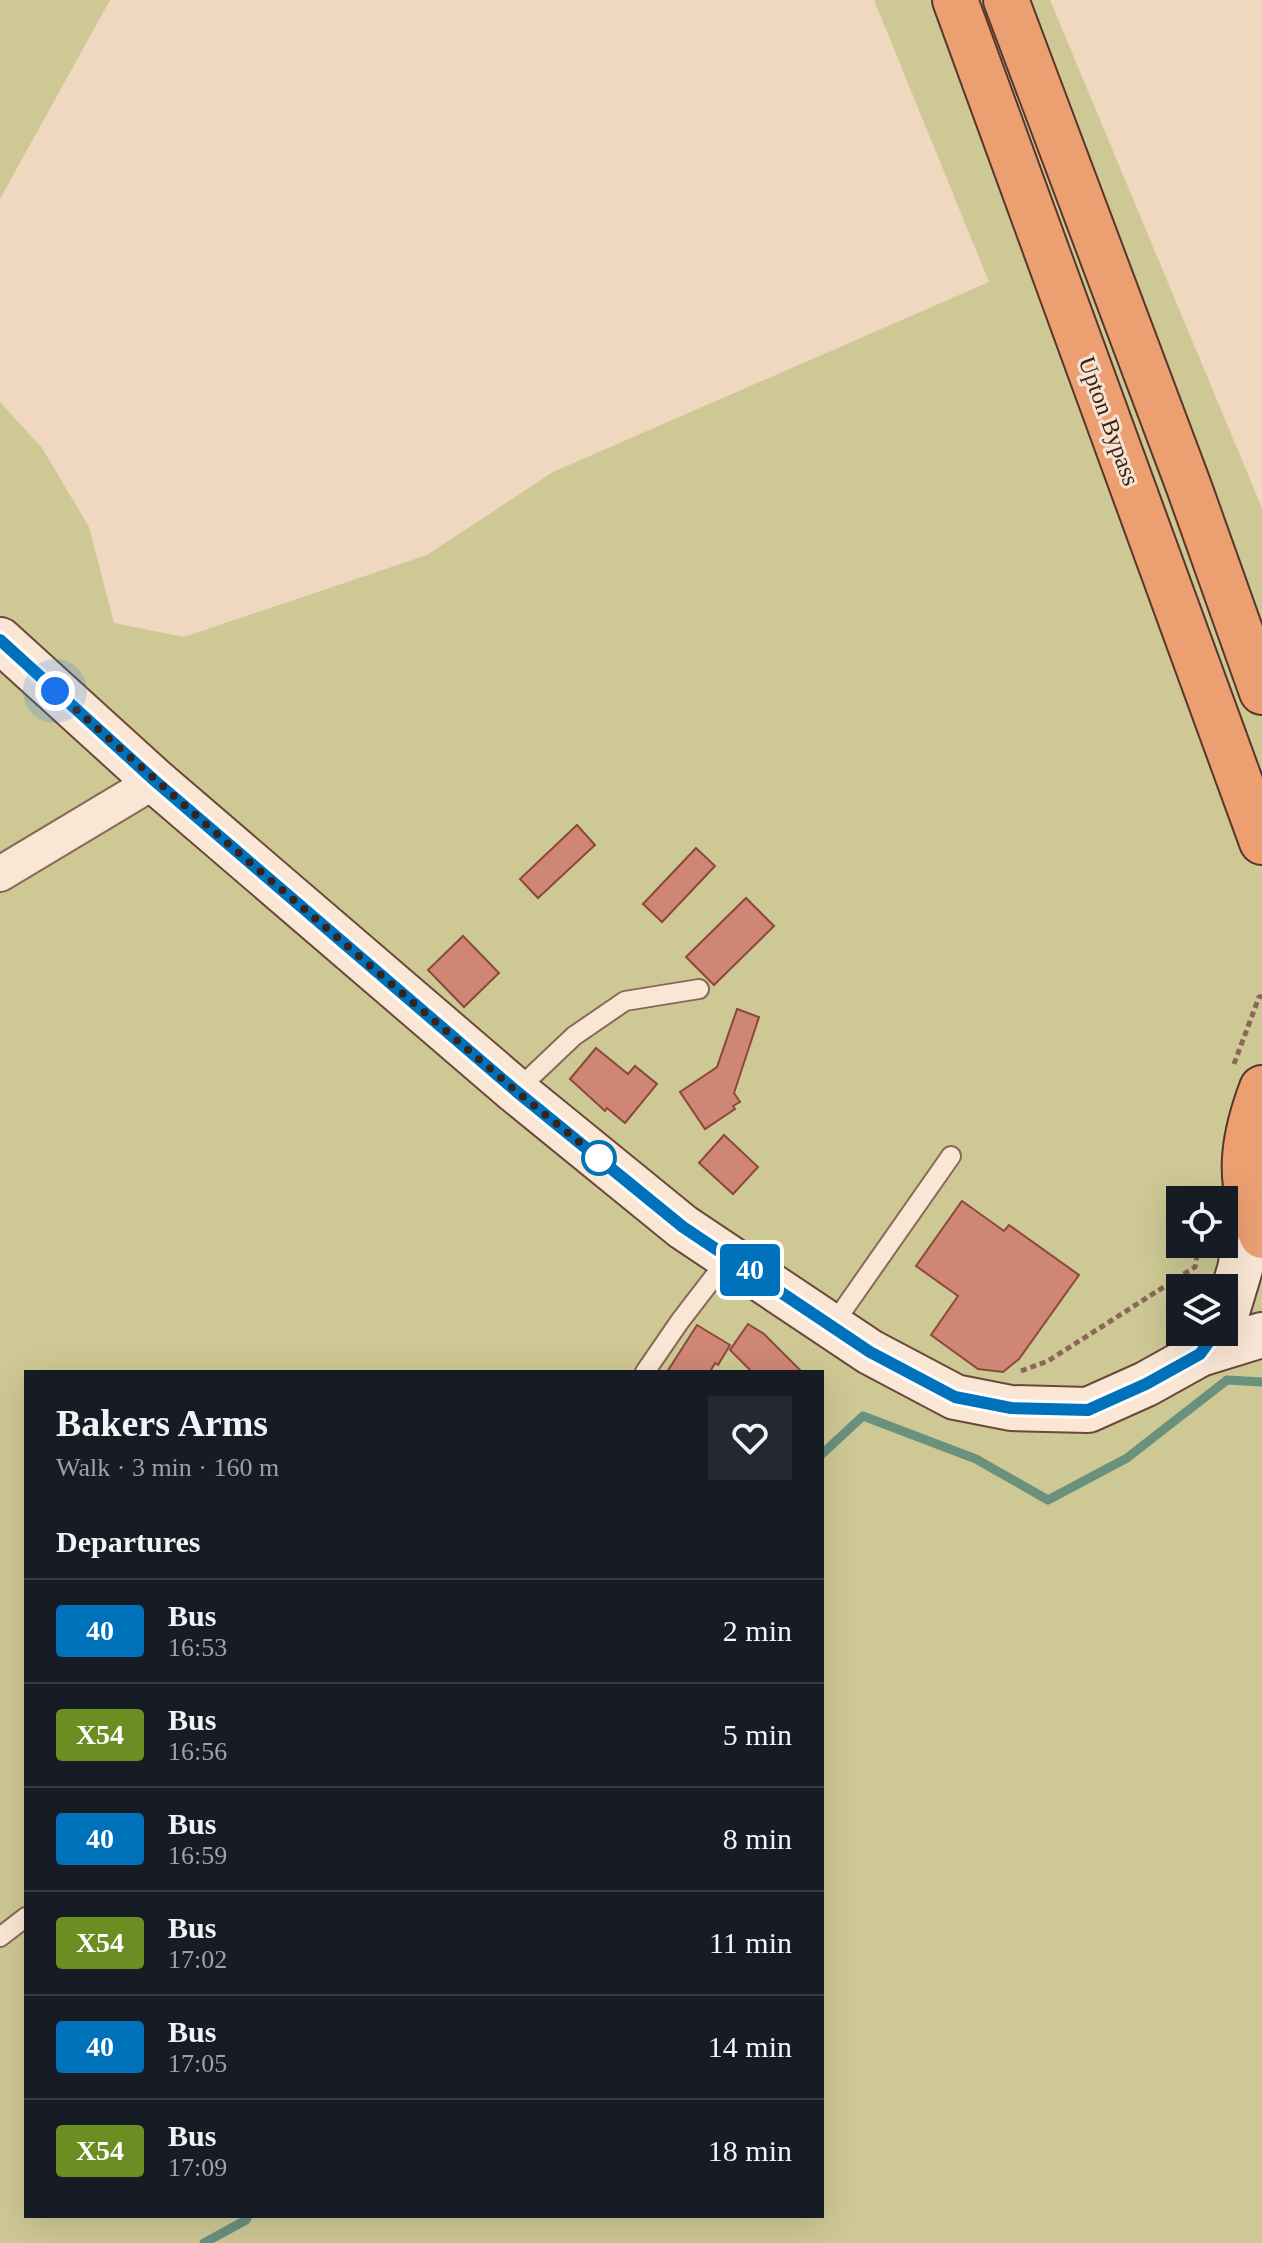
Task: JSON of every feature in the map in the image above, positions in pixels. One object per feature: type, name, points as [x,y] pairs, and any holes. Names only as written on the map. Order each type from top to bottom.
[{"type":"highway","name":"Upton Bypass","points":[[955,0],[1262,842]]},
{"type":"highway","name":"Upton Bypass","points":[[1006,0],[1189,487],[1262,692]]},
{"type":"highway","points":[[1256,1224],[1244,1170],[1248,1127],[1262,1088]]},
{"type":"main road","points":[[0,640],[155,781],[516,1091],[683,1227],[870,1352],[955,1397],[1011,1408],[1088,1410],[1146,1384],[1199,1346]]},
{"type":"main road","points":[[1238,1274],[1256,1224]]},
{"type":"main road","points":[[1238,1335],[1262,1335]]},
{"type":"street","points":[[0,874],[155,781]]},
{"type":"lane","points":[[516,1091],[574,1036],[625,1001],[699,989]]},
{"type":"lane","points":[[832,1326],[951,1156]]},
{"type":"lane","points":[[646,1370],[730,1256]]},
{"type":"lane","points":[[0,1937],[24,1919]]},
{"type":"path","points":[[1009,1375],[1048,1361],[1195,1267],[1197,1258]]},
{"type":"shaded area","points":[[0,0],[110,0],[0,199]]},
{"type":"shaded area","points":[[874,0],[1050,0],[1262,508],[1262,2243],[0,2243],[0,402],[42,448],[89,527],[114,623],[184,637],[427,555],[553,472],[989,282]]},
{"type":"building","points":[[577,825],[595,845],[538,898],[520,879]]},
{"type":"building","points":[[696,848],[715,866],[662,922],[643,904]]},
{"type":"building","points":[[746,898],[774,926],[714,985],[686,957]]},
{"type":"building","points":[[463,936],[499,973],[464,1007],[428,970]]},
{"type":"building","points":[[737,1009],[759,1017],[734,1093],[740,1102],[733,1106],[735,1109],[705,1129],[680,1092],[717,1067]]},
{"type":"building","points":[[596,1048],[628,1074],[635,1066],[657,1084],[625,1123],[607,1108],[605,1111],[570,1079]]},
{"type":"building","points":[[724,1135],[758,1167],[733,1194],[699,1163]]},
{"type":"building","points":[[962,1201],[1004,1231],[1009,1225],[1079,1275],[1019,1359],[1003,1372],[978,1369],[931,1335],[958,1296],[916,1266]]},
{"type":"building","points":[[748,1324],[764,1334],[800,1370],[750,1370],[730,1350]]},
{"type":"building","points":[[697,1325],[730,1345],[718,1365],[715,1363],[711,1370],[668,1370]]},
{"type":"waterway","points":[[824,1452],[863,1416],[976,1459],[1048,1500],[1127,1458],[1227,1380],[1262,1382]]},
{"type":"waterway","points":[[204,2243],[247,2218]]},
{"type":"bus line","name":"40","points":[[0,640],[155,781],[516,1091],[683,1227],[870,1352],[955,1397],[1011,1408],[1088,1410],[1146,1384],[1200,1354],[1206,1346]]},
{"type":"route","points":[[55,691],[155,781],[516,1091],[599,1158]]}]
